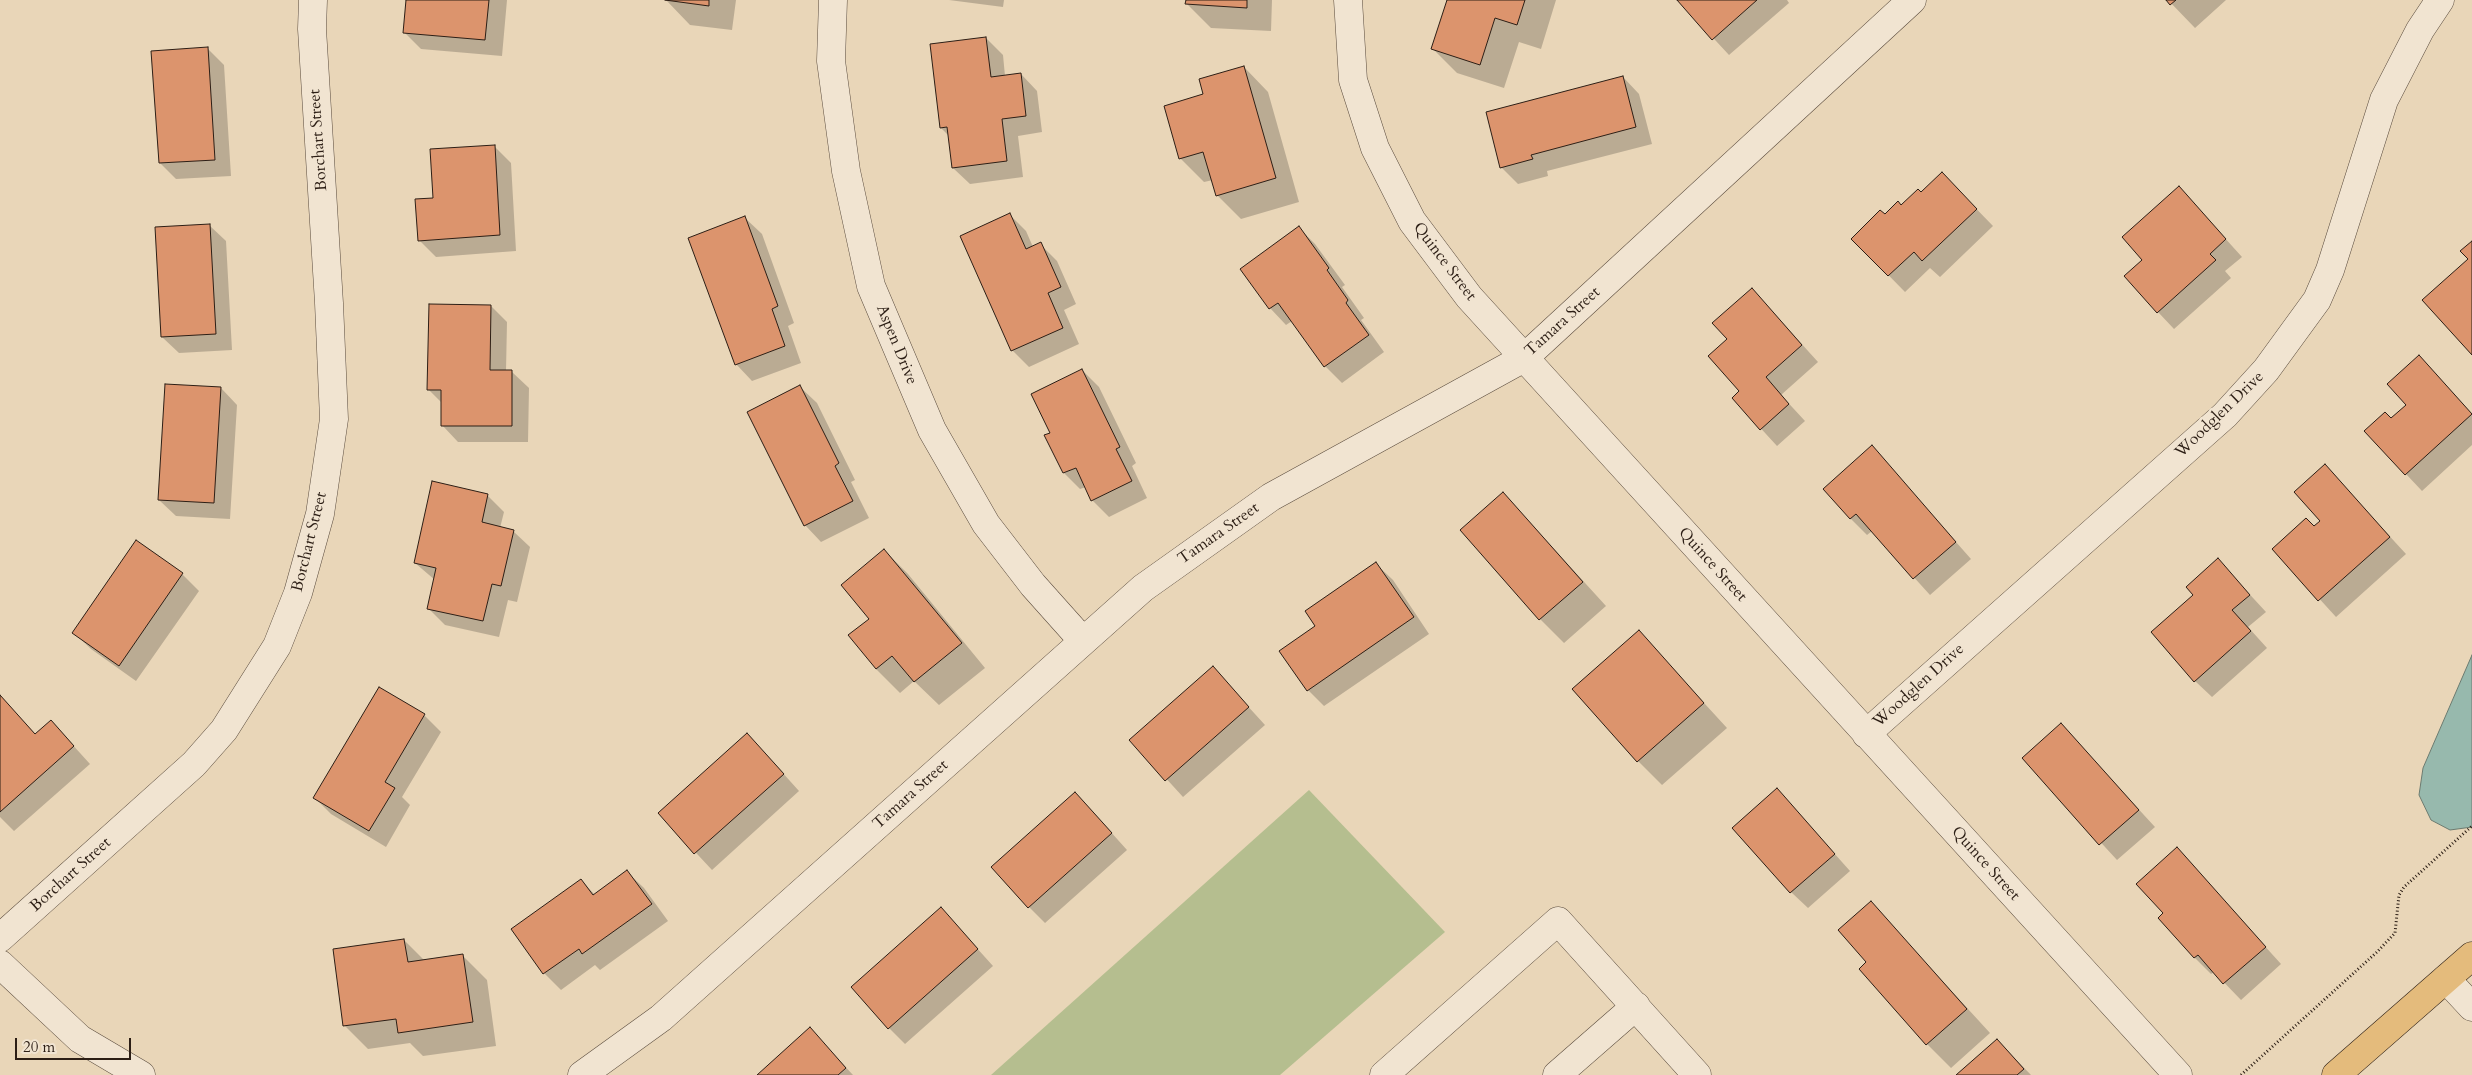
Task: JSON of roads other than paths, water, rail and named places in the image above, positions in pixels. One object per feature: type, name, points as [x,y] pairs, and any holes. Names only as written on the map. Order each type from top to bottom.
[{"type":"main road","points":[[2336,1075],[2472,956]]},
{"type":"street","name":"Borchart Street","points":[[0,938],[194,764],[218,736],[277,646],[298,593],[320,514],[334,419],[329,303],[312,29],[313,0]]},
{"type":"street","name":"Aspen Drive","points":[[833,0],[831,62],[846,171],[872,286],[932,430],[986,524],[1033,586],[1083,642]]},
{"type":"street","name":"Quince Street","points":[[1348,0],[1353,80],[1375,148],[1412,221],[1469,297],[2178,1075]]},
{"type":"street","name":"Tamara Street","points":[[582,1075],[661,1018],[1143,588],[1271,497],[1524,358],[1882,30],[1912,0]]},
{"type":"street","name":"Woodglen Drive","points":[[1866,734],[2225,415],[2266,370],[2317,300],[2330,270],[2384,100],[2420,30],[2440,0]]},
{"type":"street","points":[[1384,1075],[1558,921],[1697,1075]]},
{"type":"street","points":[[0,964],[80,1039],[141,1075]]},
{"type":"street","points":[[2446,978],[2472,1007]]},
{"type":"street","points":[[1556,1075],[1636,1006]]},
{"type":"water","points":[[2472,655],[2472,827],[2450,830],[2431,820],[2419,795],[2423,768]]}]
